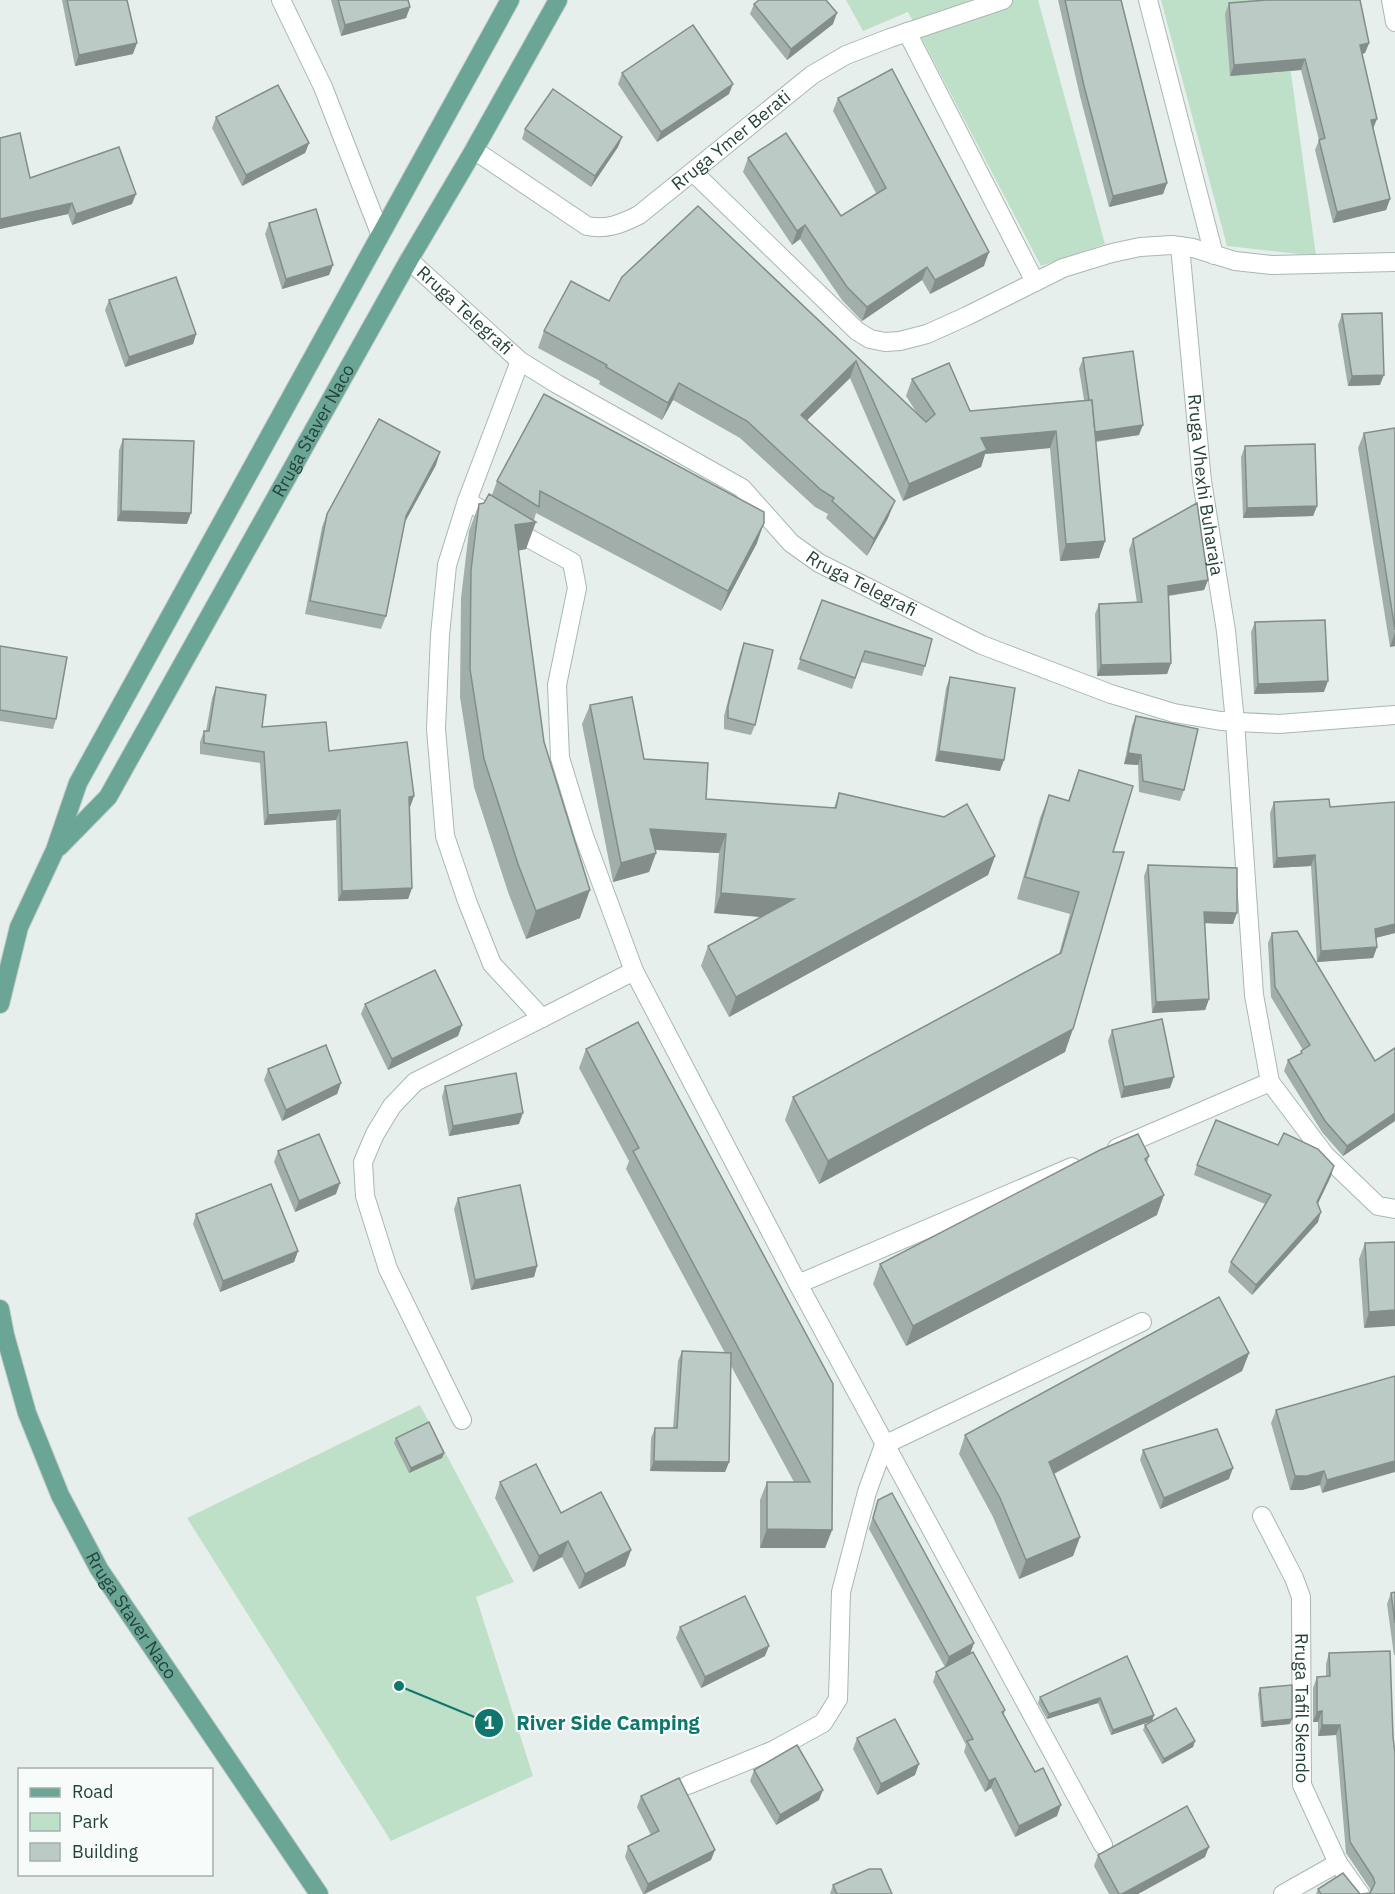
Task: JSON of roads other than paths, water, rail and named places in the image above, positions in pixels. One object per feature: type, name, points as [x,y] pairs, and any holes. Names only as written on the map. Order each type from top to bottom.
[{"type":"main road","name":"Rruga Staver Naco","points":[[0,1004],[19,927],[55,850],[78,783],[510,0]]},
{"type":"main road","name":"Rruga Staver Naco","points":[[55,850],[108,797],[409,260],[558,0]]},
{"type":"main road","name":"Rruga Staver Naco","points":[[0,1309],[27,1413],[60,1495],[99,1569],[319,1894]]},
{"type":"street","points":[[281,0],[324,87],[380,233]]},
{"type":"street","name":"Rruga Ymer Berati","points":[[474,150],[588,226],[612,227],[639,215],[812,75],[846,55],[1003,0]]},
{"type":"street","points":[[1148,0],[1214,255]]},
{"type":"street","points":[[1391,0],[1395,22]]},
{"type":"street","points":[[907,32],[1035,282]]},
{"type":"street","points":[[693,172],[857,331],[870,339],[885,342],[900,341],[927,334],[1063,268],[1140,247],[1180,246],[1235,261],[1272,264],[1395,262]]},
{"type":"street","name":"Rruga Vhexhi Buharaja","points":[[1180,246],[1202,481],[1226,631],[1235,722],[1254,995],[1270,1082]]},
{"type":"street","name":"Rruga Telegrafi","points":[[409,260],[520,361],[742,488],[791,543],[819,563],[982,645],[1111,694],[1174,713],[1235,722],[1279,724],[1395,715]]},
{"type":"street","points":[[520,361],[467,501],[447,565],[440,636],[436,729],[445,836],[467,901],[492,964],[542,1018]]},
{"type":"street","points":[[467,501],[572,562],[577,588],[557,685],[560,758],[584,836],[634,971],[884,1445],[1103,1845]]},
{"type":"street","points":[[462,1420],[388,1269],[365,1196],[363,1162],[375,1134],[392,1106],[416,1082],[634,971]]},
{"type":"street","points":[[1105,1152],[1270,1082],[1325,1155],[1378,1206],[1395,1209]]},
{"type":"street","points":[[798,1284],[1083,1162]]},
{"type":"street","points":[[688,1785],[774,1750],[823,1723],[838,1699],[842,1592],[867,1492],[884,1445],[1142,1322]]},
{"type":"street","name":"Rruga Tafil Skendo","points":[[1262,1516],[1294,1578],[1301,1597],[1302,1785],[1338,1863],[1360,1894]]},
{"type":"street","points":[[1283,1894],[1338,1863]]},
{"type":"place","name":"River Side Camping","points":[[399,1686]]}]
